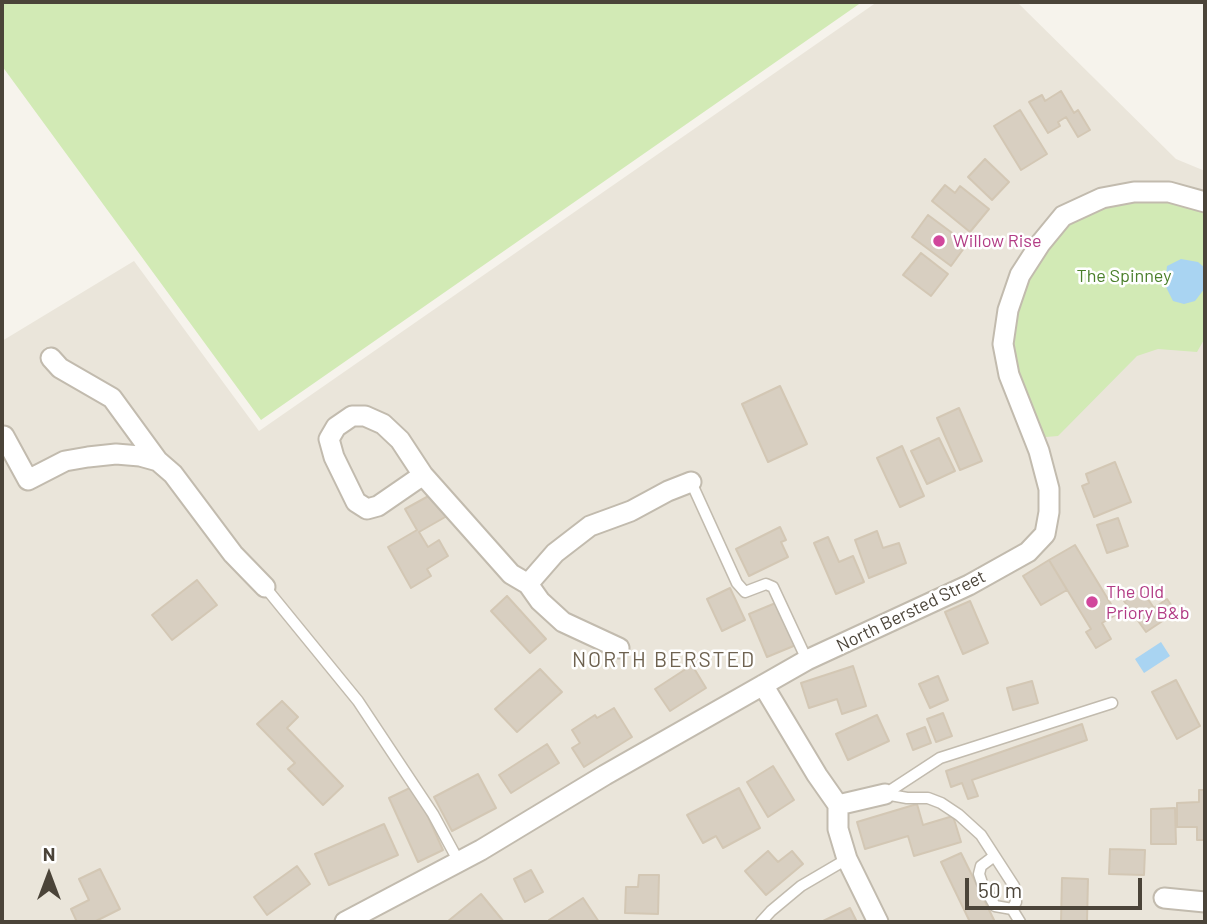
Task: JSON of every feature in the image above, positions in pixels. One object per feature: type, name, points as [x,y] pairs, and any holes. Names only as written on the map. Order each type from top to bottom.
[{"type":"street","name":"North Bersted Street","points":[[345,922],[459,862],[807,660],[969,585],[1028,552],[1045,534],[1049,489],[1039,451],[1009,375],[1003,344],[1008,310],[1020,275],[1063,216],[1102,198],[1134,192],[1169,192],[1205,202]]},
{"type":"street","points":[[51,358],[60,368],[112,398],[158,461],[173,474],[233,554],[265,587]]},
{"type":"street","points":[[423,475],[378,506],[367,509],[356,502],[334,457],[329,439],[336,427],[352,416],[365,416],[383,424],[400,440],[423,475],[511,574],[528,584],[540,601],[563,622],[619,648]]},
{"type":"street","points":[[4,436],[28,480],[65,461],[88,457],[116,454],[158,461]]},
{"type":"street","points":[[528,584],[555,553],[590,526],[631,511],[691,482]]},
{"type":"street","points":[[763,685],[838,805],[838,829],[847,859],[878,922]]},
{"type":"street","points":[[838,805],[885,794]]},
{"type":"street","points":[[1164,898],[1205,902]]},
{"type":"lane","points":[[691,482],[737,583],[745,592],[766,584],[773,587],[807,660]]},
{"type":"lane","points":[[265,587],[358,701],[433,814],[459,862]]},
{"type":"lane","points":[[885,794],[940,758],[1112,703]]},
{"type":"lane","points":[[885,794],[928,798],[942,803],[981,835],[1014,886],[1016,902],[1012,909]]},
{"type":"lane","points":[[993,857],[981,866],[979,874],[982,883],[995,906],[1012,909],[1020,922]]},
{"type":"lane","points":[[761,922],[801,886],[847,859]]},
{"type":"shaded area","points":[[877,2],[1017,2],[1176,159],[1205,171],[1205,922],[2,922],[2,341],[134,261],[259,431]]},
{"type":"green space","points":[[2,2],[862,2],[261,420],[2,66]]},
{"type":"green space","name":"The Spinney","points":[[1102,198],[1205,202],[1205,338],[1197,352],[1158,349],[1137,356],[1058,436],[1033,438],[1009,375],[1008,310],[1040,244]]},
{"type":"water","points":[[1181,259],[1198,262],[1205,268],[1205,288],[1195,301],[1184,304],[1173,301],[1165,285],[1167,266]]},
{"type":"water","points":[[1161,642],[1170,656],[1144,673],[1135,659]]},
{"type":"building","points":[[1061,91],[1074,113],[1078,110],[1090,130],[1078,137],[1066,117],[1058,122],[1060,126],[1048,133],[1029,102],[1042,95],[1045,101]]},
{"type":"building","points":[[1020,110],[1047,154],[1021,170],[994,126]]},
{"type":"building","points":[[985,159],[1009,182],[992,200],[968,177]]},
{"type":"building","points":[[945,185],[955,193],[960,186],[989,209],[970,232],[932,201]]},
{"type":"building","name":"Willow Rise","points":[[928,215],[967,244],[951,266],[912,237]]},
{"type":"building","points":[[921,253],[948,274],[931,296],[903,275]]},
{"type":"building","points":[[780,386],[807,444],[768,462],[742,404]]},
{"type":"building","points":[[959,408],[982,461],[960,470],[937,418]]},
{"type":"building","points":[[939,438],[955,471],[927,484],[911,451]]},
{"type":"building","points":[[902,446],[924,496],[900,507],[877,458]]},
{"type":"building","points":[[1115,462],[1131,502],[1094,517],[1082,486],[1089,483],[1086,474]]},
{"type":"building","points":[[434,493],[447,516],[419,532],[428,547],[439,540],[448,556],[427,569],[431,576],[411,588],[388,547],[417,530],[405,509]]},
{"type":"building","points":[[1118,518],[1128,546],[1107,553],[1097,525]]},
{"type":"building","points":[[780,527],[786,540],[781,542],[788,557],[749,576],[736,549]]},
{"type":"building","points":[[877,531],[883,548],[899,543],[906,563],[869,578],[855,540]]},
{"type":"building","points":[[828,537],[839,562],[853,556],[864,582],[836,594],[814,543]]},
{"type":"building","name":"The Old Priory B&b","points":[[1075,545],[1117,614],[1102,623],[1111,639],[1096,648],[1086,632],[1091,629],[1049,560]]},
{"type":"building","points":[[1049,560],[1067,590],[1041,605],[1023,576]]},
{"type":"building","points":[[197,580],[217,605],[172,640],[152,615]]},
{"type":"building","points":[[730,588],[745,620],[722,631],[707,599]]},
{"type":"building","points":[[1141,589],[1154,608],[1167,599],[1176,612],[1146,632],[1124,601]]},
{"type":"building","points":[[507,596],[546,639],[530,653],[491,611]]},
{"type":"building","points":[[970,601],[988,643],[963,654],[945,612]]},
{"type":"building","points":[[778,602],[796,645],[767,657],[749,614]]},
{"type":"building","points":[[692,665],[706,688],[670,711],[655,689]]},
{"type":"building","points":[[853,666],[866,706],[842,714],[837,699],[809,708],[801,683]]},
{"type":"building","points":[[540,669],[562,692],[517,732],[495,709]]},
{"type":"building","points":[[938,676],[948,700],[930,708],[919,684]]},
{"type":"building","points":[[1176,680],[1200,726],[1177,739],[1152,692]]},
{"type":"building","points":[[1032,681],[1038,703],[1013,710],[1007,688]]},
{"type":"building","points":[[282,701],[298,717],[287,728],[343,786],[323,805],[288,769],[295,763],[257,724]]},
{"type":"building","points":[[614,708],[632,737],[584,767],[572,748],[580,743],[572,730],[595,715],[597,718]]},
{"type":"building","points":[[943,713],[952,736],[936,742],[927,719]]},
{"type":"building","points":[[877,715],[889,741],[848,760],[836,734]]},
{"type":"building","points":[[1082,724],[1087,740],[972,780],[978,796],[968,799],[962,783],[951,787],[946,771]]},
{"type":"building","points":[[925,727],[931,743],[913,750],[907,734]]},
{"type":"building","points":[[547,744],[559,763],[511,793],[499,775]]},
{"type":"building","points":[[773,766],[794,800],[768,817],[747,782]]},
{"type":"building","points":[[478,774],[496,808],[452,831],[434,797]]},
{"type":"building","points":[[414,786],[443,850],[418,862],[389,798]]},
{"type":"building","points":[[739,788],[760,828],[723,848],[716,836],[703,843],[687,815]]},
{"type":"building","points":[[1199,790],[1205,790],[1205,840],[1197,840],[1197,827],[1177,827],[1177,803],[1199,802]]},
{"type":"building","points":[[917,804],[923,825],[953,816],[961,842],[914,856],[908,836],[865,849],[857,822]]},
{"type":"building","points":[[1175,808],[1176,844],[1151,844],[1151,809]]},
{"type":"building","points":[[384,824],[398,855],[329,885],[315,854]]},
{"type":"building","points":[[1110,849],[1145,850],[1144,875],[1109,874]]},
{"type":"building","points":[[768,851],[778,862],[792,851],[803,864],[766,895],[745,871]]},
{"type":"building","points":[[961,853],[995,922],[970,922],[941,862]]},
{"type":"building","points":[[297,866],[310,884],[267,915],[254,897]]},
{"type":"building","points":[[100,869],[120,909],[94,922],[77,922],[71,909],[89,900],[79,879]]},
{"type":"building","points":[[531,870],[543,892],[525,902],[514,879]]},
{"type":"building","points":[[639,875],[659,875],[658,914],[625,913],[626,887],[638,887]]},
{"type":"building","points":[[1062,878],[1088,879],[1087,922],[1061,922]]},
{"type":"building","points":[[481,894],[504,922],[447,922]]},
{"type":"building","points":[[583,898],[599,922],[549,920]]},
{"type":"building","points":[[850,908],[857,922],[821,922]]},
{"type":"place","name":"Willow Rise","points":[[939,241]]},
{"type":"place","name":"The Old Priory B&b","points":[[1092,602]]},
{"type":"district","name":"NORTH BERSTED","points":[[664,660]]}]
